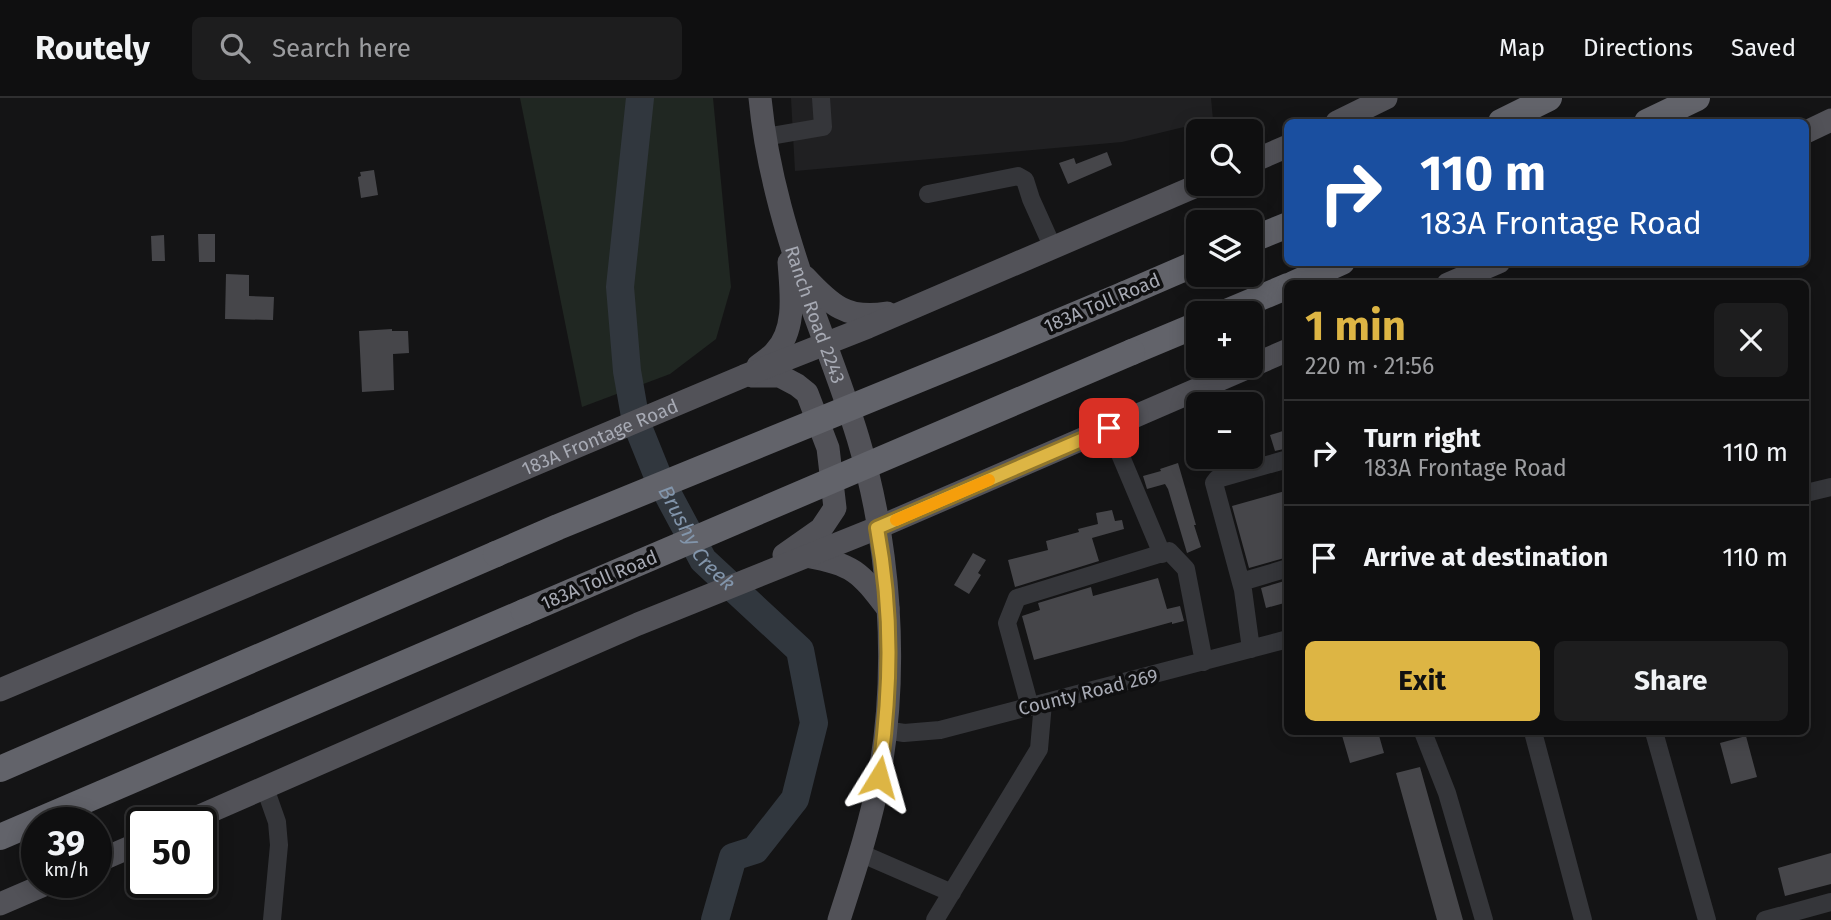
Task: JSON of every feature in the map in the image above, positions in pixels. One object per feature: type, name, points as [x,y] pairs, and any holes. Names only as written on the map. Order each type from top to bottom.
[{"type":"highway","points":[[1507,119],[1549,98]]},
{"type":"highway","points":[[1653,119],[1697,98]]},
{"type":"highway","points":[[1263,235],[1284,227]]},
{"type":"highway","points":[[1302,280],[1333,266]]},
{"type":"highway","name":"183A Toll Road","points":[[0,769],[558,527],[1186,268]]},
{"type":"highway","points":[[1252,301],[1284,288]]},
{"type":"highway","name":"183A Toll Road","points":[[0,836],[1186,329]]},
{"type":"main road","name":"Ranch Road 2243","points":[[760,98],[772,173],[788,233],[870,482],[888,609],[890,652],[886,730],[879,777],[867,830],[839,920]]},
{"type":"main road","points":[[1344,119],[1386,98]]},
{"type":"main road","points":[[1809,131],[1831,120]]},
{"type":"main road","points":[[1263,157],[1284,148]]},
{"type":"main road","name":"183A Frontage Road","points":[[0,690],[1186,190]]},
{"type":"main road","points":[[744,376],[775,353],[788,326],[791,306],[788,233]]},
{"type":"main road","points":[[1457,280],[1490,266]]},
{"type":"main road","points":[[801,273],[827,301],[845,311],[876,315],[914,307]]},
{"type":"main road","points":[[217,809],[638,624],[749,579],[800,554],[877,528],[1284,352]]},
{"type":"main road","points":[[744,376],[780,376],[807,393],[828,448],[835,508],[800,554]]},
{"type":"main road","points":[[800,554],[834,561],[858,573],[888,609]]},
{"type":"main road","points":[[0,904],[21,895]]},
{"type":"street","points":[[765,137],[823,127],[821,98]]},
{"type":"street","points":[[928,194],[1023,177],[1053,247]]},
{"type":"street","points":[[1109,428],[1162,554]]},
{"type":"street","points":[[1251,649],[1241,582],[1214,483],[1217,478],[1284,460]]},
{"type":"street","points":[[1809,492],[1831,487]]},
{"type":"street","points":[[935,920],[1039,749],[1037,705],[1007,623],[1017,598],[1169,551],[1186,569],[1204,662]]},
{"type":"street","points":[[1241,582],[1284,569]]},
{"type":"street","name":"County Road 269","points":[[886,730],[904,733],[940,730],[1284,640]]},
{"type":"street","points":[[1424,735],[1447,793],[1484,920]]},
{"type":"street","points":[[1535,735],[1583,920]]},
{"type":"street","points":[[1655,735],[1707,920]]},
{"type":"street","points":[[265,788],[277,822],[279,845],[272,920]]},
{"type":"street","points":[[860,852],[952,892]]},
{"type":"street","points":[[1765,920],[1831,902]]},
{"type":"shaded area","points":[[520,98],[713,98],[731,287],[716,339],[670,374],[582,407]]},
{"type":"shaded area","points":[[791,98],[1211,98],[1213,119],[1186,119],[1186,127],[1122,142],[795,171]]},
{"type":"building","points":[[1107,152],[1112,165],[1068,184],[1059,163],[1074,158],[1076,164]]},
{"type":"building","points":[[374,170],[378,195],[361,198],[358,177],[361,176],[360,172]]},
{"type":"building","points":[[198,234],[215,234],[215,262],[199,262]]},
{"type":"building","points":[[164,235],[165,261],[152,261],[151,236]]},
{"type":"building","points":[[226,274],[249,275],[249,296],[274,297],[273,320],[225,319]]},
{"type":"building","points":[[359,331],[408,331],[409,353],[393,354],[394,390],[362,392]]},
{"type":"building","points":[[1284,431],[1284,449],[1275,451],[1270,435]]},
{"type":"building","points":[[1178,463],[1201,547],[1187,553],[1168,489],[1165,484],[1147,489],[1143,476]]},
{"type":"building","points":[[1284,491],[1284,558],[1249,568],[1232,506]]},
{"type":"building","points":[[1112,510],[1115,521],[1122,520],[1124,529],[1092,538],[1099,561],[1015,587],[1008,560],[1048,550],[1046,541],[1098,524],[1096,513]]},
{"type":"building","points":[[973,553],[986,560],[978,573],[981,575],[969,594],[954,585]]},
{"type":"building","points":[[1158,578],[1167,609],[1180,606],[1184,621],[1034,660],[1022,616],[1040,610],[1038,603],[1091,587],[1093,596]]},
{"type":"building","points":[[1284,581],[1284,603],[1266,608],[1261,588]]},
{"type":"building","points":[[1342,735],[1379,735],[1384,753],[1350,763]]},
{"type":"building","points":[[1746,736],[1757,777],[1731,784],[1720,743]]},
{"type":"building","points":[[1420,767],[1463,920],[1437,920],[1396,773]]},
{"type":"building","points":[[1831,853],[1831,884],[1785,896],[1778,868]]},
{"type":"waterway","name":"Brushy Creek","points":[[640,98],[620,287],[627,371],[636,422],[657,474],[703,560],[800,650],[814,723],[795,799],[755,850],[733,857],[715,920]]},
{"type":"slow traffic","points":[[896,520],[989,480]]},
{"type":"route","points":[[879,777],[886,730],[890,652],[888,609],[877,528],[1109,428]]}]
